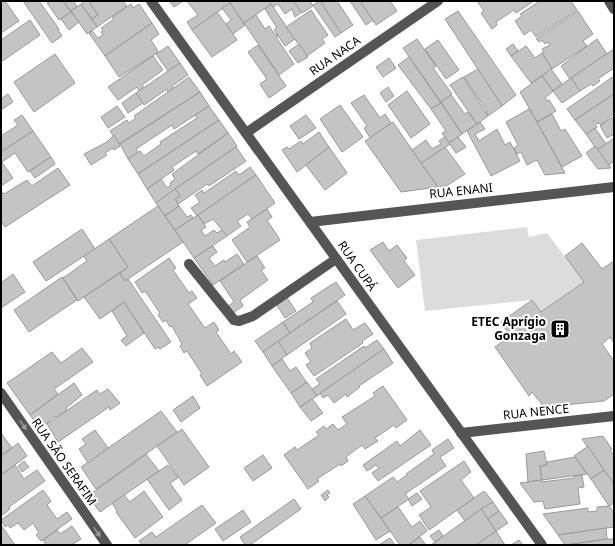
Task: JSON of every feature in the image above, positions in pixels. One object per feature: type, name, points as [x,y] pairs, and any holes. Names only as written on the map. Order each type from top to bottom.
[{"type":"street","name":"RUA CUPÁ","points":[[151,1],[542,545]]},
{"type":"street","name":"RUA NACA","points":[[246,133],[438,1]]},
{"type":"street","points":[[608,1],[614,8]]},
{"type":"street","name":"RUA ENANI","points":[[310,222],[614,187]]},
{"type":"street","points":[[189,264],[234,320],[239,321],[253,316],[336,259]]},
{"type":"street","name":"RUA SÃO SERAFIM","points":[[1,393],[107,545]]},
{"type":"street","name":"RUA NENCE","points":[[461,433],[614,416]]},
{"type":"shaded area","points":[[527,227],[529,237],[547,233],[584,282],[541,312],[532,300],[425,311],[416,240]]},
{"type":"building","points":[[1,1],[5,1],[19,21],[1,33]]},
{"type":"building","points":[[23,1],[39,1],[59,29],[58,30],[62,36],[52,43]]},
{"type":"building","points":[[51,1],[63,1],[71,12],[59,20],[47,3]]},
{"type":"building","points":[[63,1],[73,1],[77,6],[71,11]]},
{"type":"building","points":[[85,1],[90,1],[98,15],[92,19],[81,4]]},
{"type":"building","points":[[92,1],[123,1],[127,6],[97,27],[92,19],[98,15],[90,3]]},
{"type":"building","points":[[169,1],[183,1],[174,7]]},
{"type":"building","points":[[187,1],[233,1],[192,30],[187,22],[198,15]]},
{"type":"building","points":[[233,1],[269,1],[271,4],[244,23],[230,3]]},
{"type":"building","points":[[269,1],[294,1],[302,12],[295,17],[292,9],[285,14],[278,4],[273,7]]},
{"type":"building","points":[[294,1],[310,1],[313,6],[302,13]]},
{"type":"building","points":[[320,1],[337,1],[353,25],[341,33]]},
{"type":"building","points":[[320,1],[341,33],[335,37],[313,5]]},
{"type":"building","points":[[350,1],[360,1],[373,20],[366,25]]},
{"type":"building","points":[[360,1],[390,1],[397,11],[376,25]]},
{"type":"building","points":[[477,1],[534,1],[516,13],[514,10],[496,22],[497,25],[492,29],[481,13],[484,11]]},
{"type":"building","points":[[540,1],[571,1],[577,10],[536,37],[531,30],[524,35],[515,21],[522,16],[520,14]]},
{"type":"building","points":[[230,3],[245,25],[233,34],[226,24],[231,20],[222,8]]},
{"type":"building","points":[[81,4],[97,27],[87,34],[71,11]]},
{"type":"building","points":[[131,4],[133,8],[139,4],[152,23],[105,56],[89,33],[92,31],[98,38],[103,35],[101,32],[103,30],[101,28],[114,19],[112,17]]},
{"type":"building","points":[[271,4],[295,39],[285,46],[274,30],[277,28],[265,9]]},
{"type":"building","points":[[311,10],[328,35],[322,39],[325,43],[307,56],[286,27]]},
{"type":"building","points":[[458,11],[516,95],[502,106],[445,19]]},
{"type":"building","points":[[578,11],[593,34],[583,41],[587,46],[552,69],[542,53],[544,52],[542,49],[550,45],[548,42],[545,44],[542,40],[539,42],[536,39]]},
{"type":"building","points":[[71,12],[79,22],[69,30],[61,19]]},
{"type":"building","points":[[217,12],[237,40],[212,57],[192,30]]},
{"type":"building","points":[[256,15],[265,29],[269,26],[275,35],[277,34],[278,36],[276,37],[294,64],[279,75],[244,23]]},
{"type":"building","points":[[30,20],[40,35],[1,62],[1,40]]},
{"type":"building","points":[[152,23],[159,34],[151,40],[158,51],[157,53],[119,77],[105,56]]},
{"type":"building","points":[[417,39],[436,66],[433,68],[452,94],[441,102],[403,48]]},
{"type":"building","points":[[597,39],[607,54],[570,79],[561,66]]},
{"type":"building","points":[[438,40],[459,70],[446,79],[425,49]]},
{"type":"building","points":[[299,44],[308,57],[298,63],[289,51]]},
{"type":"building","points":[[513,44],[518,51],[511,56],[506,49]]},
{"type":"building","points":[[258,45],[286,86],[269,98],[260,84],[267,79],[248,52]]},
{"type":"building","points":[[168,46],[180,63],[168,71],[156,54]]},
{"type":"building","points":[[526,46],[535,58],[542,53],[552,69],[531,83],[511,56]]},
{"type":"building","points":[[614,49],[614,68],[598,79],[600,81],[593,86],[591,84],[580,91],[571,78]]},
{"type":"building","points":[[55,54],[75,83],[34,112],[14,82]]},
{"type":"building","points":[[153,56],[163,70],[142,85],[144,88],[139,91],[137,87],[118,100],[108,87]]},
{"type":"building","points":[[409,57],[441,103],[431,109],[398,65]]},
{"type":"building","points":[[389,58],[396,68],[383,77],[376,67]]},
{"type":"building","points":[[180,63],[188,75],[172,86],[174,88],[168,92],[167,89],[144,105],[136,93]]},
{"type":"building","points":[[478,69],[502,106],[488,116],[487,111],[464,77]]},
{"type":"building","points":[[551,69],[562,84],[553,91],[542,76]]},
{"type":"building","points":[[542,76],[553,91],[545,98],[547,101],[549,100],[556,111],[537,122],[520,92]]},
{"type":"building","points":[[614,76],[614,94],[575,120],[567,109]]},
{"type":"building","points":[[189,77],[200,92],[119,144],[110,131],[127,120],[129,123],[136,118],[134,116]]},
{"type":"building","points":[[463,77],[488,116],[477,124],[450,85]]},
{"type":"building","points":[[571,78],[580,91],[562,103],[553,91]]},
{"type":"building","points":[[388,87],[394,96],[386,102],[380,93]]},
{"type":"building","points":[[407,91],[430,124],[411,138],[388,105]]},
{"type":"building","points":[[200,92],[209,106],[174,129],[172,125],[136,149],[138,153],[128,159],[120,144]]},
{"type":"building","points":[[136,93],[143,103],[128,113],[122,103]]},
{"type":"building","points":[[8,94],[13,102],[1,110],[1,99]]},
{"type":"building","points":[[614,94],[614,113],[601,125],[599,123],[597,124],[595,120],[593,121],[597,127],[586,134],[575,120]]},
{"type":"building","points":[[364,95],[380,118],[385,114],[391,123],[370,138],[364,128],[367,126],[351,103]]},
{"type":"building","points":[[451,95],[465,114],[468,112],[477,124],[462,134],[441,102]]},
{"type":"building","points":[[441,103],[462,134],[449,143],[442,133],[446,131],[431,109]]},
{"type":"building","points":[[340,105],[363,137],[342,152],[320,119]]},
{"type":"building","points":[[117,106],[125,117],[108,128],[101,117]]},
{"type":"building","points":[[209,106],[219,120],[138,174],[128,159],[140,151],[144,156],[161,144],[160,142],[197,118],[195,115]]},
{"type":"building","points":[[529,109],[565,173],[545,175],[537,160],[527,165],[521,152],[517,154],[514,148],[518,145],[506,122]]},
{"type":"building","points":[[552,114],[561,131],[565,129],[582,156],[562,167],[537,122]]},
{"type":"building","points":[[22,115],[33,131],[1,152],[1,136],[18,125],[14,120]]},
{"type":"building","points":[[306,115],[316,128],[299,139],[290,126]]},
{"type":"building","points":[[614,116],[614,134],[607,138],[600,126]]},
{"type":"building","points":[[219,120],[228,133],[198,154],[196,151],[172,167],[174,170],[147,189],[138,174]]},
{"type":"building","points":[[393,122],[438,187],[401,192],[365,141]]},
{"type":"building","points":[[480,122],[485,129],[475,134],[479,141],[497,129],[505,145],[510,142],[520,161],[491,176],[467,131]]},
{"type":"building","points":[[595,128],[606,144],[597,150],[586,134]]},
{"type":"building","points":[[33,131],[51,157],[28,172],[15,153],[2,162],[1,152]]},
{"type":"building","points":[[319,132],[329,147],[297,172],[282,150],[287,147],[289,149],[301,141],[303,144]]},
{"type":"building","points":[[228,133],[237,146],[156,203],[147,189],[161,179],[167,188],[175,179],[172,174]]},
{"type":"building","points":[[114,135],[120,146],[105,153],[107,155],[91,165],[84,154],[107,142]]},
{"type":"building","points":[[445,137],[450,144],[421,163],[412,150],[426,140],[432,149],[441,144],[439,141]]},
{"type":"building","points":[[458,137],[466,147],[456,153],[449,143]]},
{"type":"building","points":[[614,138],[614,161],[609,165],[597,150]]},
{"type":"building","points":[[595,146],[611,168],[598,169],[586,153]]},
{"type":"building","points":[[236,147],[246,161],[209,186],[207,184],[178,204],[175,199],[180,196],[175,189]]},
{"type":"building","points":[[329,147],[347,173],[325,190],[306,165]]},
{"type":"building","points":[[445,147],[465,174],[446,186],[438,187],[421,163]]},
{"type":"building","points":[[51,157],[55,164],[35,178],[30,171]]},
{"type":"building","points":[[1,161],[13,178],[1,186]]},
{"type":"building","points":[[250,167],[256,175],[197,216],[191,208],[200,202],[195,195],[202,190],[204,193],[236,171],[239,175]]},
{"type":"building","points":[[58,168],[70,185],[5,227],[1,221],[1,191],[4,194],[27,180],[32,186]]},
{"type":"building","points":[[256,175],[275,203],[252,219],[248,214],[237,221],[241,226],[227,236],[213,219],[204,224],[198,215]]},
{"type":"building","points":[[175,189],[180,196],[175,199],[179,206],[165,216],[156,203]]},
{"type":"building","points":[[158,206],[183,242],[125,281],[120,273],[128,267],[109,239]]},
{"type":"building","points":[[179,206],[187,217],[191,215],[193,218],[175,230],[165,216]]},
{"type":"building","points":[[267,209],[272,217],[267,220],[280,240],[247,262],[232,240],[250,227],[247,222]]},
{"type":"building","points":[[198,215],[206,227],[201,230],[205,236],[214,230],[217,233],[222,230],[227,236],[194,258],[175,230]]},
{"type":"building","points":[[82,229],[95,249],[46,281],[33,262]]},
{"type":"building","points":[[109,239],[128,267],[78,301],[63,278],[87,261],[84,256]]},
{"type":"building","points":[[383,242],[389,251],[397,245],[407,258],[404,261],[415,275],[398,288],[370,250]]},
{"type":"building","name":"ETEC Aprígio Gonzaga","points":[[582,243],[602,269],[614,261],[614,343],[610,337],[602,344],[614,361],[614,394],[604,401],[544,407],[532,392],[529,396],[495,347],[510,336],[501,322],[532,300],[541,312],[584,282],[565,256]]},
{"type":"building","points":[[213,246],[217,252],[209,258],[215,266],[224,260],[225,262],[237,254],[244,264],[213,285],[194,258]]},
{"type":"building","points":[[257,256],[265,268],[261,270],[268,280],[240,300],[243,306],[233,313],[228,306],[234,302],[220,281]]},
{"type":"building","points":[[169,258],[176,268],[173,270],[189,293],[192,291],[197,298],[188,304],[205,328],[214,322],[219,330],[216,332],[231,354],[234,351],[242,362],[207,386],[200,375],[202,374],[187,351],[184,353],[180,346],[182,344],[172,326],[170,327],[166,320],[163,322],[158,315],[160,313],[145,291],[142,293],[135,282]]},
{"type":"building","points":[[120,273],[125,281],[128,279],[171,342],[160,349],[158,347],[155,349],[124,302],[100,319],[84,297]]},
{"type":"building","points":[[13,274],[25,292],[1,308],[1,283]]},
{"type":"building","points":[[62,277],[77,300],[29,332],[14,310]]},
{"type":"building","points":[[336,282],[345,295],[290,333],[283,322],[313,302],[311,298]]},
{"type":"building","points":[[285,295],[296,311],[285,318],[275,302]]},
{"type":"building","points":[[337,301],[346,314],[287,355],[278,341]]},
{"type":"building","points":[[124,302],[144,333],[126,346],[121,340],[127,336],[112,311]]},
{"type":"building","points":[[346,319],[353,330],[365,323],[373,334],[362,341],[363,343],[314,376],[306,365],[311,362],[305,353],[312,348],[310,343]]},
{"type":"building","points":[[283,322],[290,333],[263,352],[255,341]]},
{"type":"building","points":[[377,340],[384,349],[317,396],[312,389],[320,384],[316,379],[364,346],[365,348]]},
{"type":"building","points":[[278,341],[287,355],[272,366],[263,352]]},
{"type":"building","points":[[82,348],[93,362],[54,389],[58,394],[30,415],[7,383],[52,352],[61,363]]},
{"type":"building","points":[[384,349],[393,363],[359,386],[360,387],[347,397],[346,394],[334,403],[328,395],[323,398],[320,393]]},
{"type":"building","points":[[282,359],[290,371],[296,367],[307,383],[291,393],[272,366]]},
{"type":"building","points":[[307,382],[317,396],[300,407],[291,393]]},
{"type":"building","points":[[74,383],[82,395],[66,408],[67,410],[56,418],[55,416],[40,429],[30,415]]},
{"type":"building","points":[[383,386],[407,420],[396,428],[394,425],[375,438],[378,441],[365,449],[362,445],[346,457],[348,461],[341,466],[340,464],[317,479],[319,481],[308,489],[284,455],[295,447],[297,450],[319,435],[316,432],[324,426],[326,429],[333,424],[338,430],[347,424],[342,417],[375,396],[373,393]]},
{"type":"building","points":[[108,389],[120,403],[110,410],[109,407],[58,442],[47,424],[97,390],[100,394]]},
{"type":"building","points":[[193,396],[200,408],[181,422],[173,410]]},
{"type":"building","points":[[312,399],[323,413],[311,421],[300,407]]},
{"type":"building","points":[[161,411],[177,432],[96,489],[81,467]]},
{"type":"building","points":[[182,429],[209,467],[184,485],[157,446]]},
{"type":"building","points":[[95,430],[108,448],[88,463],[79,449],[86,444],[82,439]]},
{"type":"building","points":[[420,430],[431,445],[378,481],[372,473],[379,468],[376,465],[367,471],[363,465],[397,441],[400,446]]},
{"type":"building","points":[[1,433],[12,448],[1,455]]},
{"type":"building","points":[[603,436],[612,449],[610,450],[614,456],[614,484],[582,439]]},
{"type":"building","points":[[448,439],[454,448],[440,457],[446,466],[405,494],[409,499],[381,518],[365,496],[393,477],[397,482],[434,454],[432,450]]},
{"type":"building","points":[[18,443],[27,456],[1,475],[1,457]]},
{"type":"building","points":[[588,446],[604,470],[591,479],[574,456]]},
{"type":"building","points":[[544,451],[547,465],[540,466],[542,480],[528,482],[526,454]]},
{"type":"building","points":[[146,454],[159,471],[100,512],[88,496]]},
{"type":"building","points":[[263,455],[272,468],[253,481],[244,468]]},
{"type":"building","points":[[575,457],[587,474],[542,480],[540,466],[547,465],[547,462]]},
{"type":"building","points":[[24,461],[29,467],[22,472],[18,466]]},
{"type":"building","points":[[464,461],[471,472],[461,480],[474,498],[429,530],[419,515],[431,507],[420,491]]},
{"type":"building","points":[[15,465],[24,479],[37,470],[45,481],[9,507],[10,509],[1,516],[1,475]]},
{"type":"building","points":[[168,465],[178,478],[170,483],[182,500],[169,510],[147,479]]},
{"type":"building","points":[[604,470],[614,484],[614,503],[609,506],[591,479]]},
{"type":"building","points":[[582,475],[584,487],[578,488],[580,504],[545,509],[543,501],[534,502],[520,483],[574,478],[574,476]]},
{"type":"building","points":[[43,490],[51,501],[47,505],[57,519],[67,512],[72,519],[41,541],[36,535],[39,533],[33,523],[24,530],[18,523],[10,528],[8,525],[5,527],[1,520]]},
{"type":"building","points":[[328,490],[330,493],[327,495],[329,497],[325,501],[321,495]]},
{"type":"building","points":[[144,491],[163,517],[135,538],[116,512],[117,511],[112,503],[124,495],[130,502]]},
{"type":"building","points":[[484,491],[493,502],[465,521],[457,510]]},
{"type":"building","points":[[417,493],[422,499],[412,506],[408,499]]},
{"type":"building","points":[[365,496],[390,531],[376,540],[353,504]]},
{"type":"building","points":[[294,499],[301,509],[250,545],[245,545],[240,537]]},
{"type":"building","points":[[493,502],[499,511],[488,519],[481,509]]},
{"type":"building","points":[[202,505],[216,523],[186,544],[187,545],[142,545],[139,541],[152,532],[156,537]]},
{"type":"building","points":[[609,506],[614,512],[614,527],[558,535],[543,514],[588,508],[588,512],[597,511],[597,507]]},
{"type":"building","points":[[398,507],[412,527],[420,521],[427,531],[408,545],[400,545],[381,518]]},
{"type":"building","points":[[481,509],[496,531],[476,545],[431,545]]},
{"type":"building","points":[[243,510],[251,522],[223,541],[215,529]]},
{"type":"building","points":[[499,511],[508,523],[496,531],[488,519]]},
{"type":"building","points":[[1,525],[15,545],[1,545]]},
{"type":"building","points":[[72,526],[81,539],[71,545],[46,545],[43,540],[57,530],[60,534]]},
{"type":"building","points":[[606,528],[607,539],[565,545],[558,535]]},
{"type":"building","points":[[439,530],[443,536],[435,542],[430,536]]},
{"type":"building","points":[[496,531],[505,545],[476,545]]},
{"type":"building","points":[[420,537],[426,545],[408,545]]},
{"type":"building","points":[[390,538],[395,545],[379,545]]},
{"type":"building","points":[[614,539],[614,545],[566,545]]},
{"type":"building","points":[[519,540],[523,545],[511,545]]},
{"type":"place","name":"ETEC Aprígio Gonzaga","points":[[560,329]]}]
